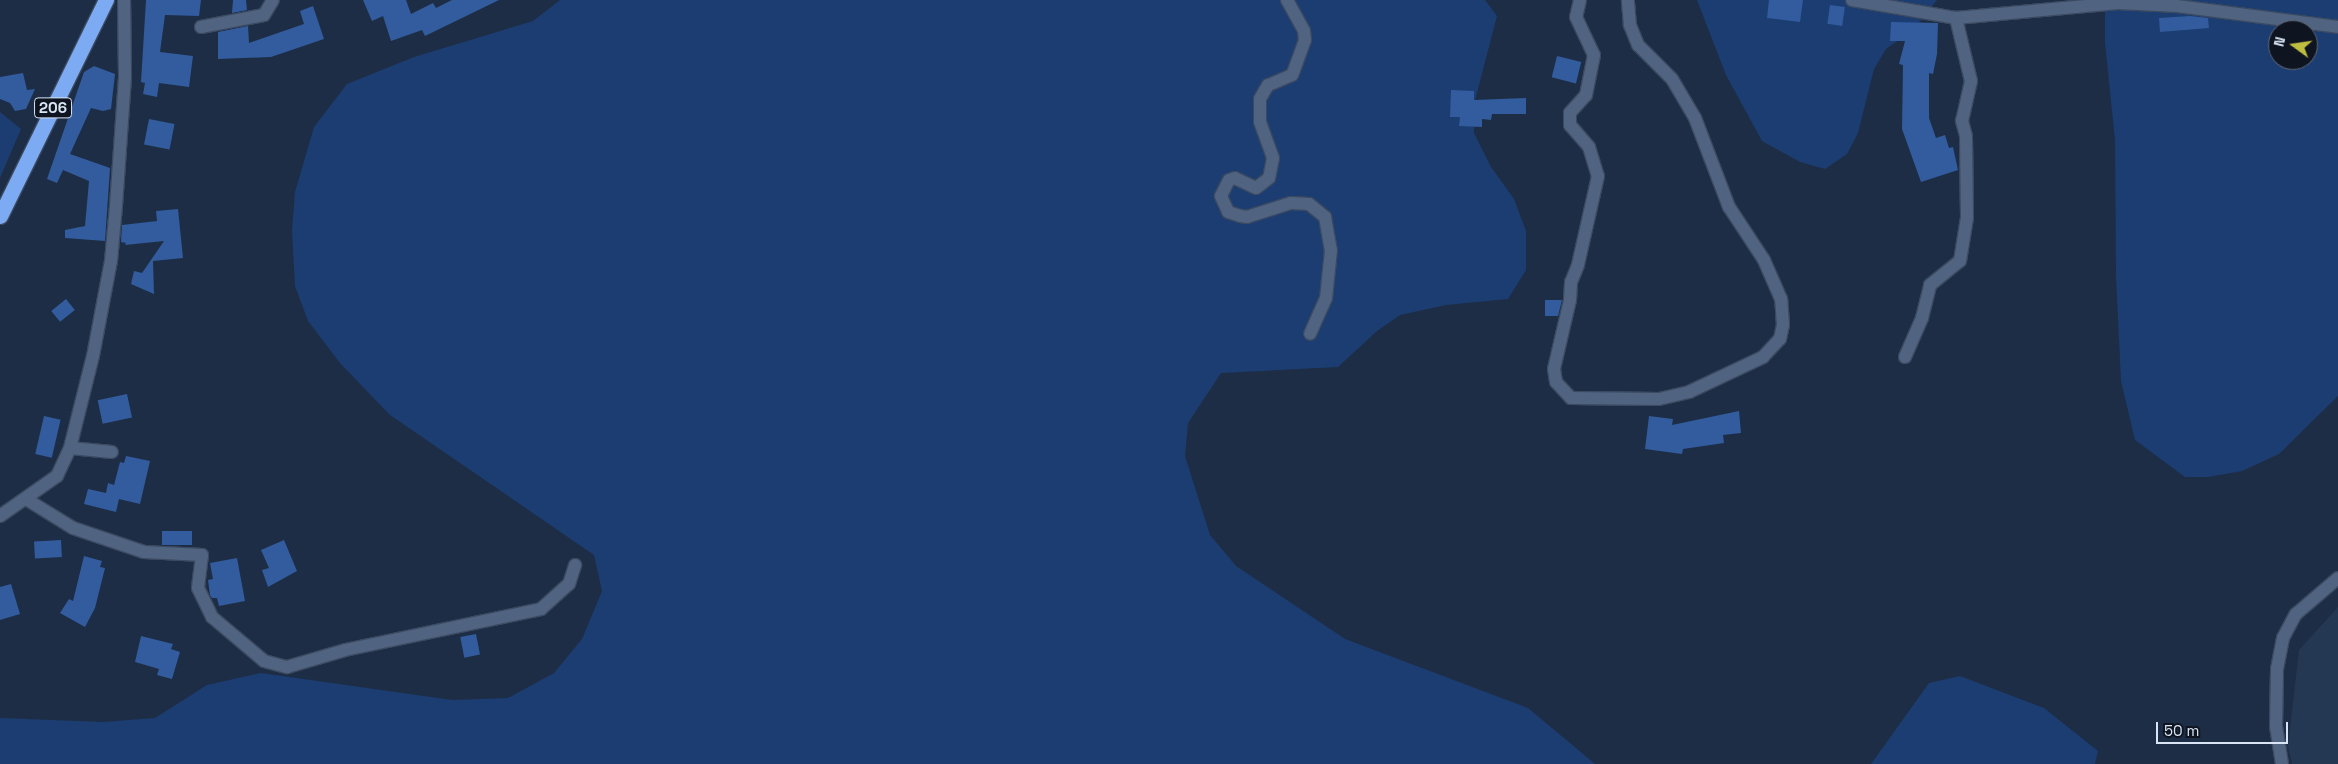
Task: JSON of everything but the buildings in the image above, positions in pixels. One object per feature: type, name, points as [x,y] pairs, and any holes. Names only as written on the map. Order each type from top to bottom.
[{"type":"highway","name":"206","points":[[0,216],[106,0]]},
{"type":"street","points":[[0,516],[57,476],[70,448],[93,356],[111,261],[125,77],[124,0]]},
{"type":"street","points":[[201,27],[264,15],[273,0]]},
{"type":"street","points":[[1287,0],[1304,32],[1305,40],[1292,75],[1268,85],[1260,99],[1260,122],[1273,158],[1269,178],[1256,188],[1235,178],[1229,180],[1223,186],[1221,196],[1228,212],[1240,216],[1247,217],[1291,203],[1309,204],[1325,217],[1331,250],[1326,298],[1310,334]]},
{"type":"street","points":[[1580,0],[1576,17],[1594,55],[1586,95],[1570,113],[1570,125],[1588,147],[1598,176],[1578,265],[1571,282],[1570,300],[1554,369],[1556,382],[1572,398],[1659,399],[1689,392],[1763,357],[1780,339],[1783,325],[1781,299],[1764,260],[1729,207],[1694,118],[1672,79],[1638,45],[1630,25],[1628,0]]},
{"type":"street","points":[[1852,0],[1956,18],[2118,4],[2177,6],[2338,27]]},
{"type":"street","points":[[1905,357],[1922,318],[1930,285],[1960,261],[1967,218],[1966,136],[1962,121],[1971,81],[1956,18]]},
{"type":"street","points":[[70,448],[112,452]]},
{"type":"street","points":[[26,499],[73,528],[144,552],[202,555],[198,588],[212,617],[264,661],[287,667],[345,650],[541,609],[569,584],[575,565]]},
{"type":"street","points":[[2282,764],[2276,727],[2276,698],[2277,669],[2283,638],[2296,614],[2338,578]]},
{"type":"shaded area","points":[[560,0],[1485,0],[1497,16],[1474,104],[1474,133],[1491,167],[1514,199],[1526,231],[1526,270],[1508,299],[1446,305],[1400,315],[1377,331],[1338,367],[1221,373],[1188,423],[1185,456],[1210,535],[1236,566],[1345,639],[1528,708],[1595,764],[0,764],[0,718],[103,722],[155,718],[207,685],[261,673],[452,700],[508,698],[554,673],[582,639],[602,591],[594,555],[390,415],[340,363],[308,321],[295,286],[292,230],[295,192],[314,127],[347,84],[414,57],[533,21]]},
{"type":"shaded area","points":[[1697,0],[1937,0],[1914,29],[1886,49],[1874,69],[1858,133],[1847,154],[1825,169],[1800,162],[1762,141],[1726,75]]},
{"type":"shaded area","points":[[2105,0],[2338,0],[2338,396],[2279,454],[2242,471],[2208,477],[2185,477],[2135,440],[2121,381],[2116,276],[2115,140],[2105,43]]},
{"type":"shaded area","points":[[0,112],[21,129],[0,178]]},
{"type":"shaded area","points":[[2338,607],[2338,764],[2292,764],[2288,746],[2299,650]]},
{"type":"shaded area","points":[[1960,676],[2044,708],[2098,751],[2095,764],[1871,764],[1929,683]]}]
